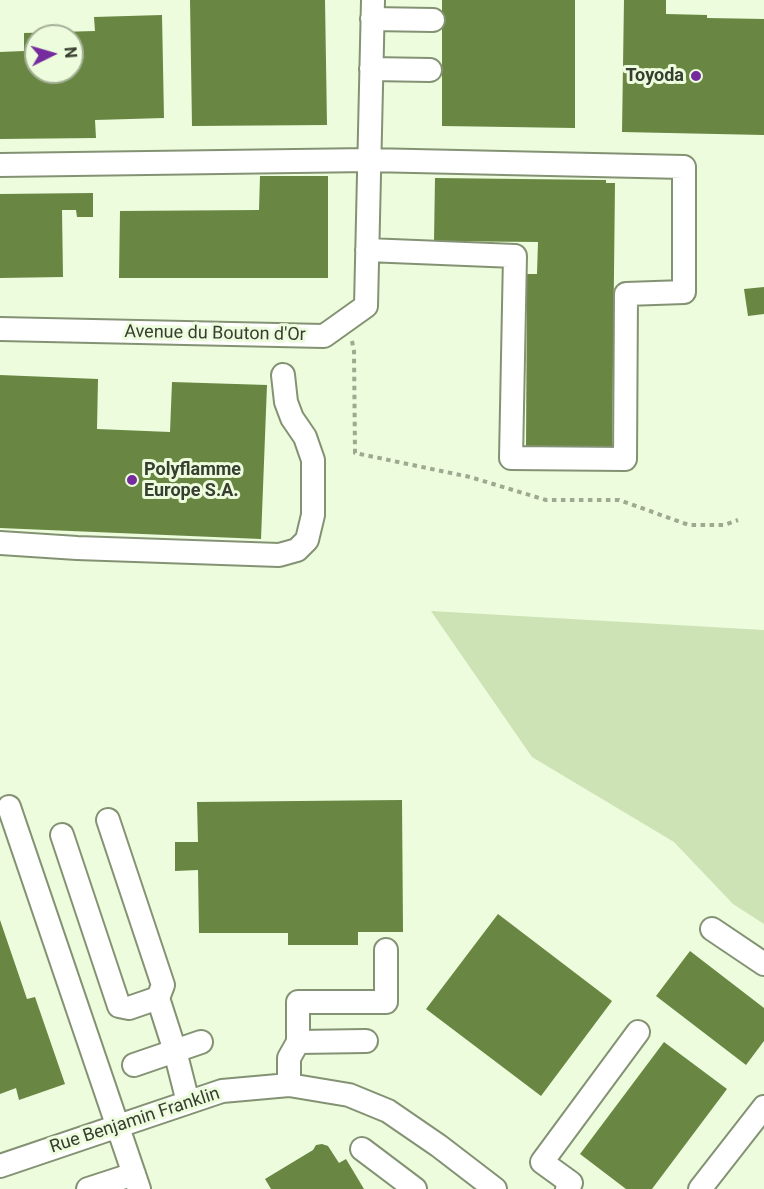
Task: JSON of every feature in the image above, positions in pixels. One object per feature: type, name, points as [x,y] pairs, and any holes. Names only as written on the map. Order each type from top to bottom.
[{"type":"street","points":[[373,10],[433,20]]},
{"type":"street","name":"Avenue du Bouton d'Or","points":[[0,329],[324,336],[366,306],[373,10]]},
{"type":"street","points":[[371,69],[430,70]]},
{"type":"street","points":[[0,165],[369,160],[684,167],[684,292],[626,294],[626,459],[511,458],[515,256],[367,250]]},
{"type":"street","points":[[0,543],[279,555],[297,550],[307,540],[313,515],[313,460],[305,437],[292,418],[286,402],[283,375]]},
{"type":"street","points":[[9,807],[136,1181],[88,1189]]},
{"type":"street","points":[[108,820],[164,985],[158,998],[188,1101]]},
{"type":"street","points":[[62,835],[118,1006],[129,1008],[158,998]]},
{"type":"street","points":[[712,929],[764,964]]},
{"type":"street","points":[[289,1085],[289,1058],[298,1042],[298,1002],[386,1002],[386,950]]},
{"type":"street","points":[[567,1189],[571,1183],[542,1162],[638,1032]]},
{"type":"street","points":[[298,1042],[366,1041]]},
{"type":"street","points":[[134,1065],[201,1042]]},
{"type":"street","name":"Rue Benjamin Franklin","points":[[0,1166],[222,1091],[289,1085],[350,1095],[388,1111],[439,1146],[467,1181],[495,1189]]},
{"type":"street","points":[[700,1189],[764,1107]]},
{"type":"street","points":[[362,1149],[414,1189]]},
{"type":"green space","points":[[431,611],[764,630],[764,924],[733,904],[674,842],[532,757]]},
{"type":"building","points":[[190,0],[325,0],[327,125],[192,126]]},
{"type":"building","points":[[442,0],[575,0],[575,128],[442,126]]},
{"type":"building","points":[[624,0],[666,0],[666,14],[707,15],[707,18],[764,19],[764,135],[622,132]]},
{"type":"building","points":[[162,15],[164,118],[95,120],[96,138],[0,139],[0,52],[24,51],[24,84],[84,84],[84,31],[95,31],[94,17]]},
{"type":"building","points":[[260,176],[328,176],[328,278],[119,278],[120,211],[259,210]]},
{"type":"building","points":[[435,178],[606,180],[606,183],[615,183],[612,449],[526,449],[527,274],[537,274],[538,242],[434,241]]},
{"type":"building","points":[[93,193],[93,217],[77,217],[76,210],[62,210],[63,277],[0,278],[0,194]]},
{"type":"building","points":[[764,287],[764,314],[748,316],[744,289]]},
{"type":"building","name":"Polyflamme Europe S.A.","points":[[0,375],[98,379],[97,429],[170,432],[172,382],[267,385],[261,539],[0,528]]},
{"type":"building","points":[[402,800],[403,932],[358,932],[358,945],[288,945],[288,933],[199,933],[198,870],[175,871],[175,842],[198,842],[197,802]]},
{"type":"building","points":[[498,914],[612,1001],[541,1096],[426,1009]]},
{"type":"building","points":[[0,920],[27,999],[35,997],[65,1084],[19,1100],[16,1088],[0,1094]]},
{"type":"building","points":[[690,951],[764,1008],[764,1041],[746,1065],[656,996]]},
{"type":"building","points":[[664,1042],[727,1089],[652,1189],[626,1189],[580,1154]]},
{"type":"building","points":[[316,1145],[328,1146],[339,1163],[346,1159],[364,1189],[271,1189],[265,1179],[313,1150]]},
{"type":"place","name":"Toyoda","points":[[696,76]]},
{"type":"place","name":"Polyflamme Europe S.A.","points":[[132,480]]}]
